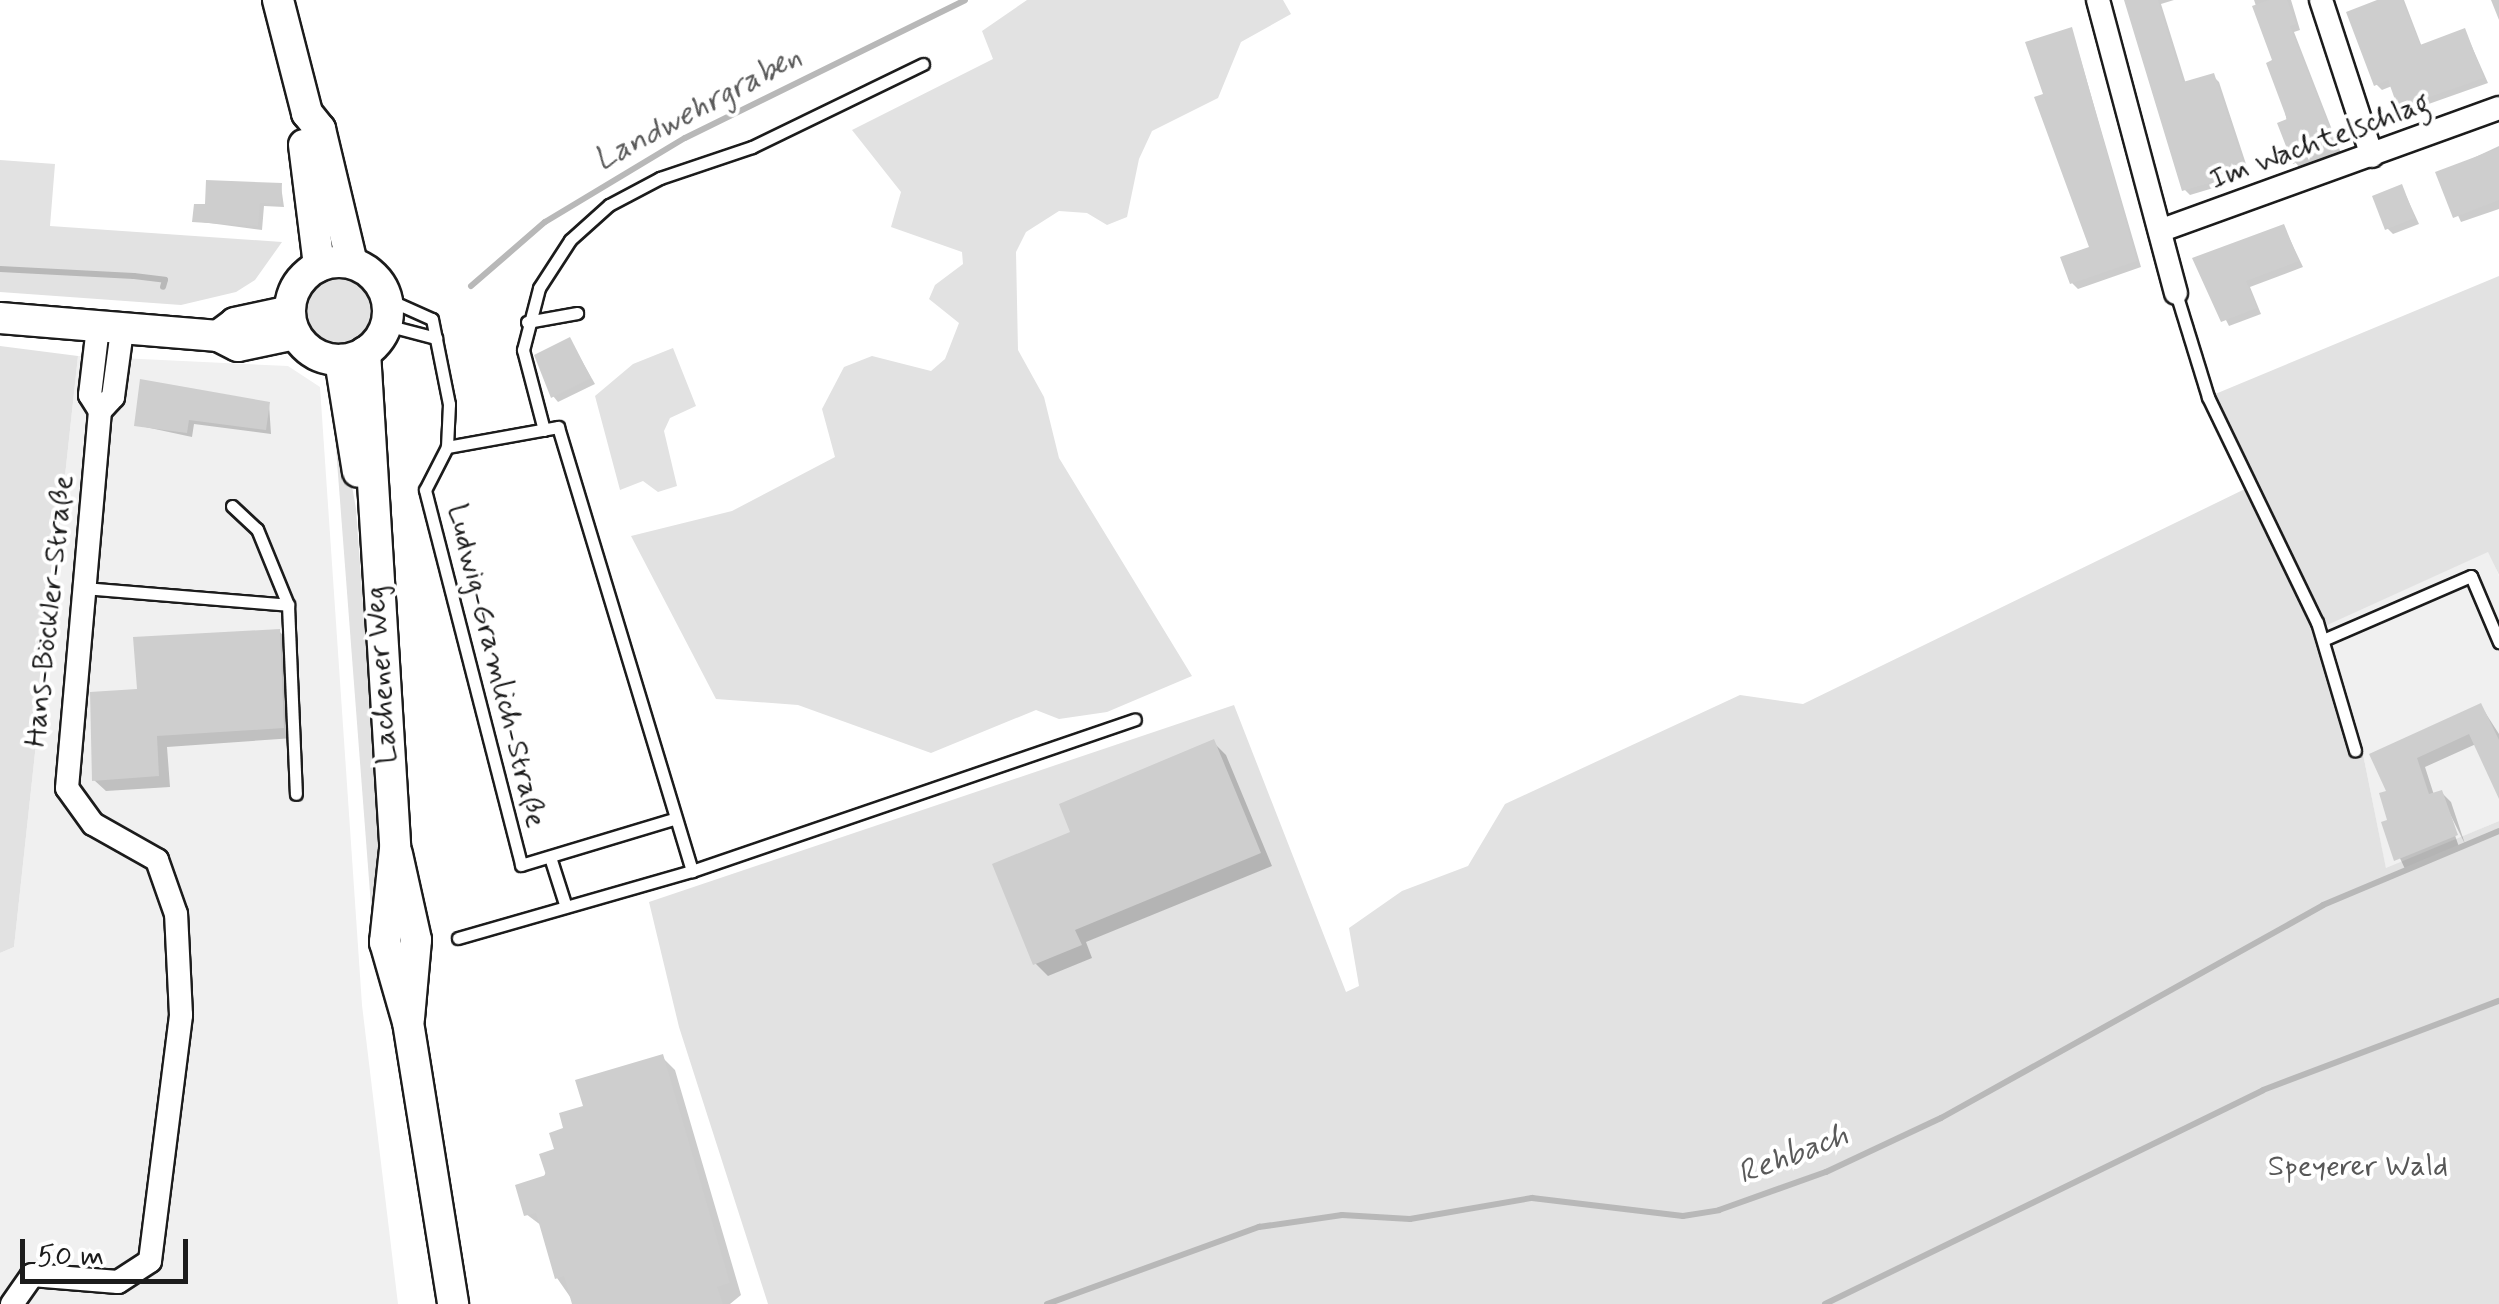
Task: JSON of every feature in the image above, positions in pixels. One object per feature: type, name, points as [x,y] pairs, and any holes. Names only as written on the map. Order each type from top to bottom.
[{"type":"main road","points":[[278,0],[307,113],[320,129],[352,263]]},
{"type":"main road","points":[[307,113],[302,132],[318,266]]},
{"type":"main road","points":[[352,263],[374,276],[387,312],[352,356],[314,353],[292,322],[298,284],[318,266],[352,263]]},
{"type":"main road","points":[[0,318],[218,336],[235,323],[292,322]]},
{"type":"main road","name":"Lachener Weg","points":[[352,356],[376,485],[370,502],[394,849],[404,866],[416,940],[415,1004],[408,1022],[453,1304]]},
{"type":"street","points":[[2098,0],[2176,293]]},
{"type":"street","points":[[2321,0],[2372,156]]},
{"type":"street","name":"Im Wachtelschlag","points":[[2162,230],[2499,108]]},
{"type":"street","name":"Hans-Böckler-Straße","points":[[12,1304],[32,1275],[118,1282],[150,1261],[177,1059],[182,991],[170,890],[157,860],[93,824],[67,788],[100,411],[113,397],[110,328]]},
{"type":"lane","points":[[544,430],[523,350],[538,288],[570,240],[610,205],[923,64]]},
{"type":"lane","points":[[2176,293],[2208,397],[2322,640],[2355,750]]},
{"type":"lane","points":[[387,312],[436,338]]},
{"type":"lane","points":[[387,312],[432,319],[436,338]]},
{"type":"lane","points":[[527,322],[577,313]]},
{"type":"lane","name":"Ludwig-Gramlich-Straße","points":[[436,338],[449,404],[447,447],[425,490],[521,864],[673,819]]},
{"type":"lane","points":[[447,447],[558,427],[673,819],[692,871]]},
{"type":"lane","points":[[232,506],[257,528],[288,605],[296,794]]},
{"type":"lane","points":[[2322,640],[2471,576],[2499,642]]},
{"type":"lane","points":[[83,588],[288,605]]},
{"type":"lane","points":[[458,938],[692,871],[1136,719]]},
{"type":"lane","points":[[550,857],[566,908]]},
{"type":"shaded area","points":[[78,356],[288,366],[320,387],[362,1005],[398,1304],[0,1304],[0,953],[14,947]]},
{"type":"shaded area","points":[[2489,551],[2499,576],[2499,821],[2386,869],[2362,749],[2325,625]]},
{"type":"green space","points":[[1027,0],[1283,0],[1291,14],[1241,42],[1218,98],[1152,131],[1139,159],[1127,217],[1107,225],[1087,213],[1059,211],[1026,232],[1016,252],[1018,350],[1044,397],[1059,458],[1192,676],[1107,712],[1059,719],[1036,710],[931,753],[798,705],[716,699],[631,536],[732,511],[835,457],[822,409],[844,367],[872,356],[931,371],[945,359],[959,323],[929,299],[935,285],[963,264],[962,252],[891,227],[901,192],[852,130],[993,59],[982,31]]},
{"type":"green space","points":[[0,160],[55,164],[50,226],[282,242],[255,280],[236,292],[181,305],[0,292]]},
{"type":"green space","points":[[338,275],[364,286],[375,312],[364,338],[338,349],[312,338],[301,312],[312,286]]},
{"type":"green space","name":"Speyerer Wald","points":[[2499,276],[2499,575],[2488,552],[2325,626],[2362,749],[2386,868],[2499,821],[2499,1304],[768,1304],[679,1027],[649,902],[1234,705],[1346,992],[1359,986],[1349,928],[1402,891],[1468,866],[1505,804],[1740,695],[1803,704],[2249,487],[2208,397]]},
{"type":"green space","points":[[0,346],[78,356],[14,947],[0,953]]},
{"type":"green space","points":[[673,348],[696,406],[670,418],[664,431],[677,486],[658,492],[643,481],[620,490],[595,396],[633,364]]},
{"type":"green space","points":[[343,434],[356,509],[383,876],[373,932],[335,435]]},
{"type":"building","points":[[2124,0],[2158,0],[2183,82],[2214,73],[2243,161],[2213,170],[2216,181],[2182,191]]},
{"type":"building","points":[[2269,0],[2287,0],[2296,24],[2290,26],[2337,147],[2293,164],[2277,123],[2287,119],[2266,63],[2272,60],[2252,6]]},
{"type":"building","points":[[2377,0],[2402,0],[2420,45],[2465,28],[2484,78],[2398,108],[2388,80],[2374,86],[2346,12]]},
{"type":"building","points":[[2072,27],[2137,261],[2070,284],[2060,257],[2089,247],[2034,97],[2043,94],[2025,42]]},
{"type":"building","points":[[2499,148],[2499,200],[2453,218],[2435,172]]},
{"type":"building","points":[[206,180],[282,183],[281,204],[260,203],[258,226],[192,222],[194,204],[205,204]]},
{"type":"building","points":[[2402,184],[2415,218],[2385,230],[2372,196]]},
{"type":"building","points":[[2284,224],[2299,261],[2246,281],[2257,308],[2221,322],[2192,258]]},
{"type":"building","points":[[570,337],[591,378],[551,398],[534,355]]},
{"type":"building","points":[[140,379],[270,402],[266,430],[189,420],[187,433],[134,426]]},
{"type":"building","points":[[280,629],[284,728],[157,736],[159,776],[92,781],[90,692],[137,689],[133,637]]},
{"type":"building","points":[[2481,703],[2499,740],[2499,799],[2469,734],[2417,758],[2429,794],[2442,790],[2458,835],[2394,861],[2381,822],[2387,820],[2379,793],[2386,791],[2369,754]]},
{"type":"building","points":[[1214,739],[1261,853],[1075,930],[1082,945],[1033,965],[992,864],[1070,832],[1059,804]]},
{"type":"building","points":[[663,1054],[730,1283],[717,1287],[723,1304],[572,1304],[564,1276],[555,1279],[536,1213],[524,1216],[515,1185],[546,1175],[539,1154],[554,1149],[549,1133],[563,1128],[559,1113],[583,1106],[575,1080]]},
{"type":"waterway","name":"Landwehrgraben","points":[[471,286],[545,222],[685,138],[965,0]]},
{"type":"waterway","name":"Landwehrgraben","points":[[0,269],[134,276],[165,280],[163,287]]},
{"type":"waterway","name":"Rehbach","points":[[1047,1304],[1259,1227],[1342,1215],[1410,1219],[1532,1198],[1683,1216],[1719,1210],[1826,1172],[1941,1118],[2323,905],[2499,831]]},
{"type":"waterway","points":[[1825,1304],[2263,1090],[2499,1001]]}]
